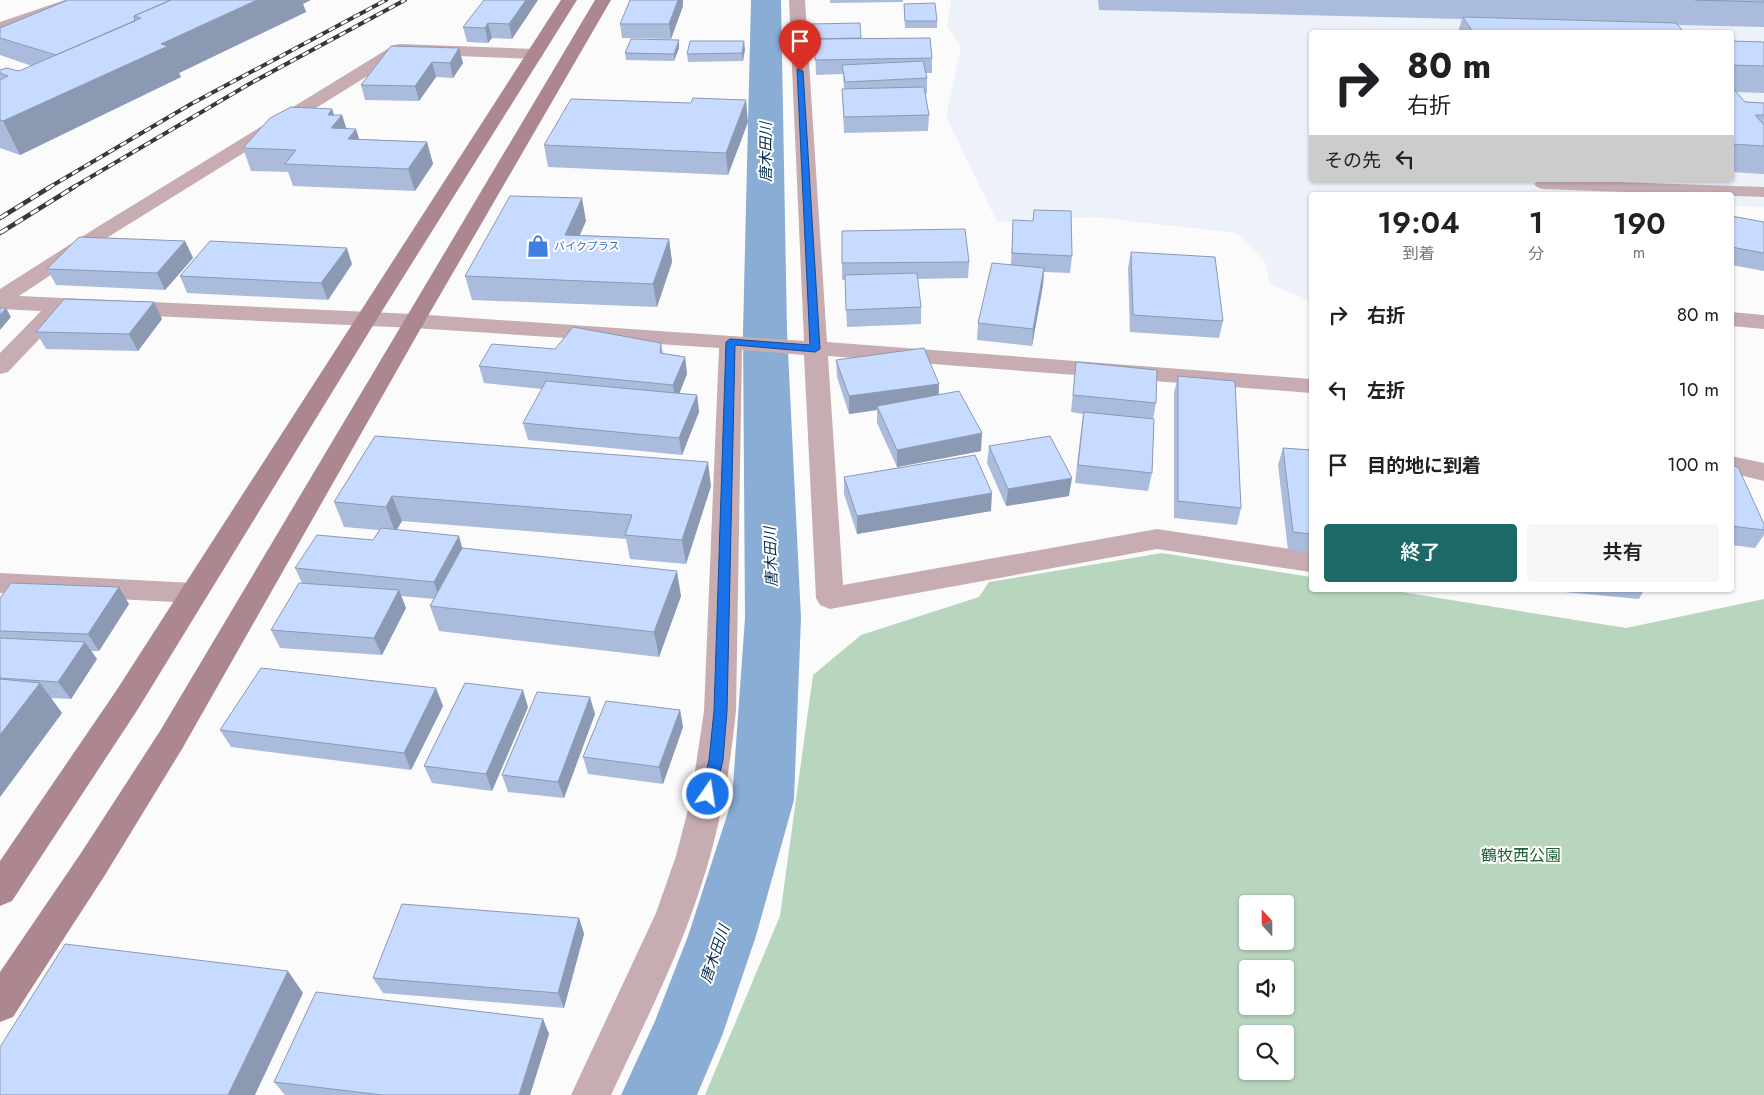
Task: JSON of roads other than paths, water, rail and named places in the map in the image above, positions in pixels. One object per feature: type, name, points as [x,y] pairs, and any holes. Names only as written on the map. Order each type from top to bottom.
[{"type":"main road","points":[[0,890],[127,700],[366,318],[569,0]]},
{"type":"main road","points":[[0,1004],[93,864],[171,740],[312,501],[414,320],[603,0]]},
{"type":"street","points":[[0,27],[82,0]]},
{"type":"street","points":[[797,0],[807,348],[830,598],[1157,539],[1309,562]]},
{"type":"street","points":[[0,300],[106,230],[400,49],[535,54]]},
{"type":"street","points":[[0,300],[60,305],[414,320],[738,342],[1309,386]]},
{"type":"street","points":[[0,367],[60,305]]},
{"type":"street","points":[[1734,319],[1764,322]]},
{"type":"street","points":[[591,1095],[664,938],[686,875],[716,760],[738,342]]},
{"type":"street","points":[[1734,465],[1764,472]]},
{"type":"street","points":[[0,583],[194,593]]},
{"type":"lane","points":[[1542,184],[1764,192]]},
{"type":"waterway","name":"唐木田川","points":[[659,1095],[686,1036],[722,936],[763,800],[773,618],[765,331],[766,0]]},
{"type":"railway","points":[[48,188],[191,104],[386,0]]},
{"type":"railway","points":[[72,188],[251,83],[405,0]]},
{"type":"railway","points":[[0,218],[50,187]]},
{"type":"railway","points":[[0,233],[74,187]]},
{"type":"place","name":"バイクプラス","points":[[538,246]]},
{"type":"park label","name":"鶴牧西公園","points":[[1521,855]]}]
